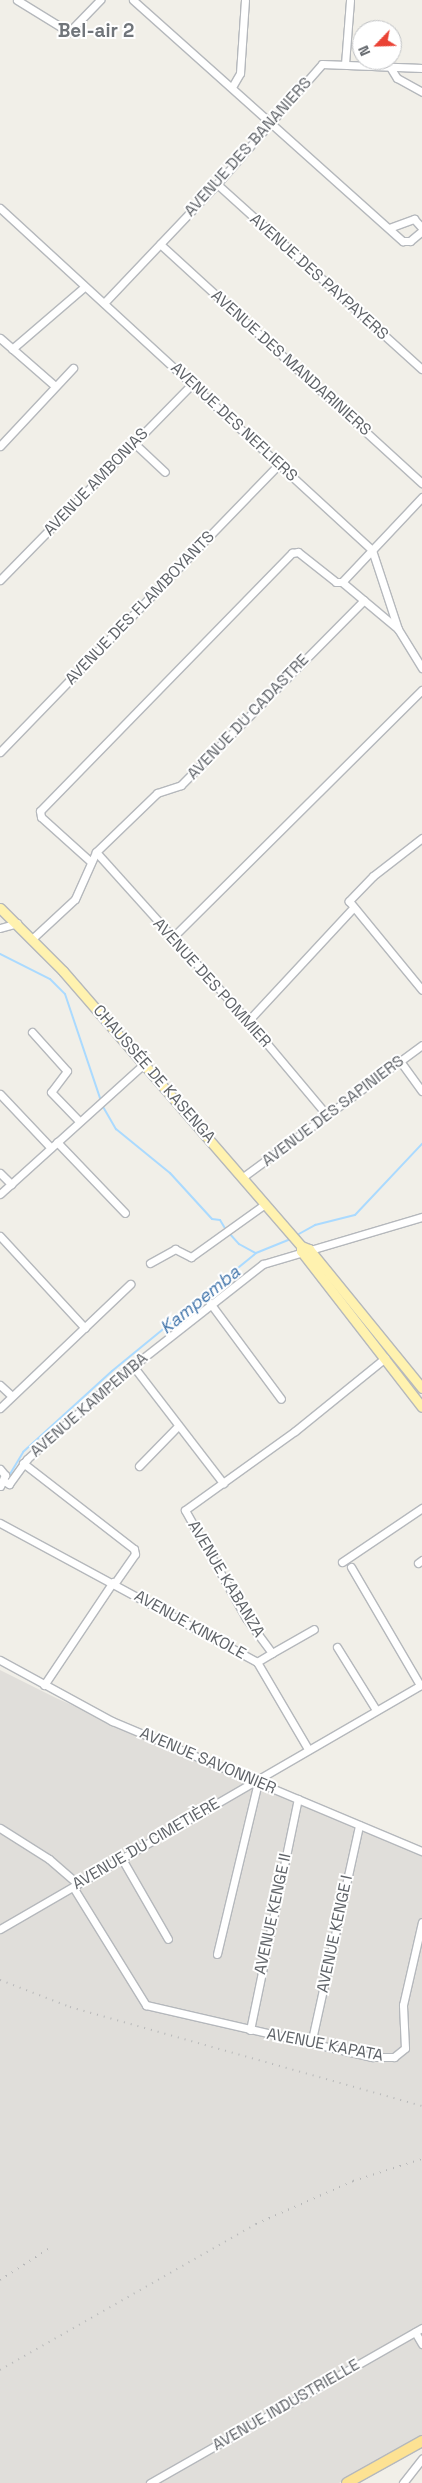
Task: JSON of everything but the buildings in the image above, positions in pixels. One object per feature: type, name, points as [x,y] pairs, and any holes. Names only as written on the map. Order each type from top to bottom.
[{"type":"highway","points":[[347,2483],[422,2441]]},
{"type":"main road","name":"CHAUSSÉE DE KASENGA","points":[[0,908],[33,938],[244,1177],[292,1234],[422,1407]]},
{"type":"main road","name":"CHAUSSÉE DE KASENGA","points":[[302,1247],[422,1387]]},
{"type":"main road","points":[[412,1393],[422,1387]]},
{"type":"street","points":[[17,0],[68,32],[100,0]]},
{"type":"street","points":[[133,0],[272,121],[389,228],[407,242],[422,229],[414,219],[389,228]]},
{"type":"street","points":[[232,87],[240,73],[245,0]]},
{"type":"street","points":[[345,64],[350,0]]},
{"type":"street","name":"AVENUE DES BANANIERS","points":[[104,303],[216,184],[322,64],[352,64]]},
{"type":"street","name":"AVENUE DES BANANIERS","points":[[402,67],[422,68]]},
{"type":"street","points":[[392,70],[397,78],[422,92]]},
{"type":"street","name":"AVENUE DES PAYPAYERS","points":[[216,184],[422,370]]},
{"type":"street","name":"AVENUE DES NEFLIERS","points":[[0,208],[372,550],[398,629],[422,668]]},
{"type":"street","name":"AVENUE DES MANDARINIERS","points":[[160,244],[422,483]]},
{"type":"street","points":[[12,349],[84,287]]},
{"type":"street","points":[[0,338],[55,386]]},
{"type":"street","points":[[0,446],[73,368]]},
{"type":"street","name":"AVENUE AMBONIAS","points":[[0,580],[192,384]]},
{"type":"street","points":[[134,443],[165,472]]},
{"type":"street","name":"AVENUE DES FLAMBOYANTS","points":[[0,752],[279,464]]},
{"type":"street","points":[[342,582],[422,497]]},
{"type":"street","points":[[90,862],[42,817],[40,811],[292,553],[298,552],[336,582],[342,582],[398,629]]},
{"type":"street","name":"AVENUE DU CADASTRE","points":[[33,938],[75,898],[96,852],[157,792],[177,788],[186,780],[364,600]]},
{"type":"street","points":[[172,938],[422,690]]},
{"type":"street","points":[[422,838],[372,876],[350,899],[353,908],[422,990]]},
{"type":"street","name":"AVENUE DES POMMIER","points":[[96,852],[248,1021],[327,1115]]},
{"type":"street","points":[[248,1021],[353,908]]},
{"type":"street","points":[[0,928],[16,922]]},
{"type":"street","points":[[32,1032],[67,1071],[51,1092],[79,1121]]},
{"type":"street","name":"AVENUE DES SAPINIERS","points":[[244,1177],[422,1044]]},
{"type":"street","points":[[400,1060],[422,1091]]},
{"type":"street","points":[[0,1194],[144,1063]]},
{"type":"street","points":[[0,1094],[51,1148]]},
{"type":"street","points":[[57,1142],[125,1213]]},
{"type":"street","points":[[0,1173],[11,1184]]},
{"type":"street","points":[[150,1263],[176,1249],[191,1257],[265,1204]]},
{"type":"street","name":"AVENUE KAMPEMBA","points":[[4,1483],[23,1463],[133,1366],[210,1303],[263,1264],[302,1247],[422,1217]]},
{"type":"street","points":[[0,1236],[85,1328]]},
{"type":"street","points":[[0,1408],[130,1284]]},
{"type":"street","points":[[210,1303],[281,1399]]},
{"type":"street","points":[[133,1366],[223,1483],[385,1358]]},
{"type":"street","points":[[0,1385],[12,1396]]},
{"type":"street","points":[[139,1466],[178,1426]]},
{"type":"street","points":[[23,1463],[134,1548],[135,1554],[44,1685]]},
{"type":"street","name":"AVENUE KAMPEMBA","points":[[1,1470],[4,1483]]},
{"type":"street","name":"AVENUE KABANZA","points":[[223,1483],[186,1509],[187,1516],[246,1618],[272,1653],[256,1662]]},
{"type":"street","points":[[342,1562],[422,1508]]},
{"type":"street","name":"AVENUE KINKOLE","points":[[0,1523],[114,1583],[256,1662],[308,1750]]},
{"type":"street","points":[[351,1567],[421,1684]]},
{"type":"street","points":[[272,1653],[314,1629]]},
{"type":"street","points":[[337,1647],[376,1710]]},
{"type":"street","name":"AVENUE SAVONNIER","points":[[0,1660],[112,1721],[422,1851]]},
{"type":"street","name":"AVENUE DU CIMETIÈRE","points":[[0,1929],[256,1782],[421,1684]]},
{"type":"street","points":[[217,1954],[256,1782]]},
{"type":"street","name":"AVENUE KENGE II","points":[[250,2030],[298,1799]]},
{"type":"street","name":"AVENUE KENGE I","points":[[311,2044],[359,1825]]},
{"type":"street","points":[[0,1828],[49,1859],[75,1886]]},
{"type":"street","points":[[122,1859],[168,1939]]},
{"type":"street","name":"AVENUE KAPATA","points":[[75,1886],[146,2005],[372,2057],[394,2057],[403,2052],[406,2042],[403,2005],[422,1922]]},
{"type":"street","points":[[419,2330],[422,2344]]},
{"type":"street","name":"AVENUE INDUSTRIELLE","points":[[150,2483],[419,2330]]},
{"type":"street","points":[[403,2483],[422,2459]]},
{"type":"shaded area","points":[[0,1670],[56,1698],[211,1766],[422,1853],[422,2435],[339,2483],[0,2483]]},
{"type":"waterway","points":[[0,954],[50,979],[65,994],[101,1101]]},
{"type":"waterway","points":[[102,1105],[116,1129],[170,1173],[212,1219],[220,1220],[226,1230]]},
{"type":"waterway","name":"Kampemba","points":[[297,1235],[315,1225],[355,1215],[422,1144]]},
{"type":"waterway","points":[[229,1233],[239,1244],[255,1253]]},
{"type":"waterway","name":"Kampemba","points":[[7,1479],[23,1452],[112,1371],[256,1253],[291,1239]]},
{"type":"railway","points":[[0,1980],[70,2007],[422,2106]]},
{"type":"railway","points":[[0,2370],[256,2224],[353,2181],[422,2159]]},
{"type":"railway","points":[[0,2280],[50,2248]]},
{"type":"district","name":"Bel-air 2","points":[[96,31]]}]
